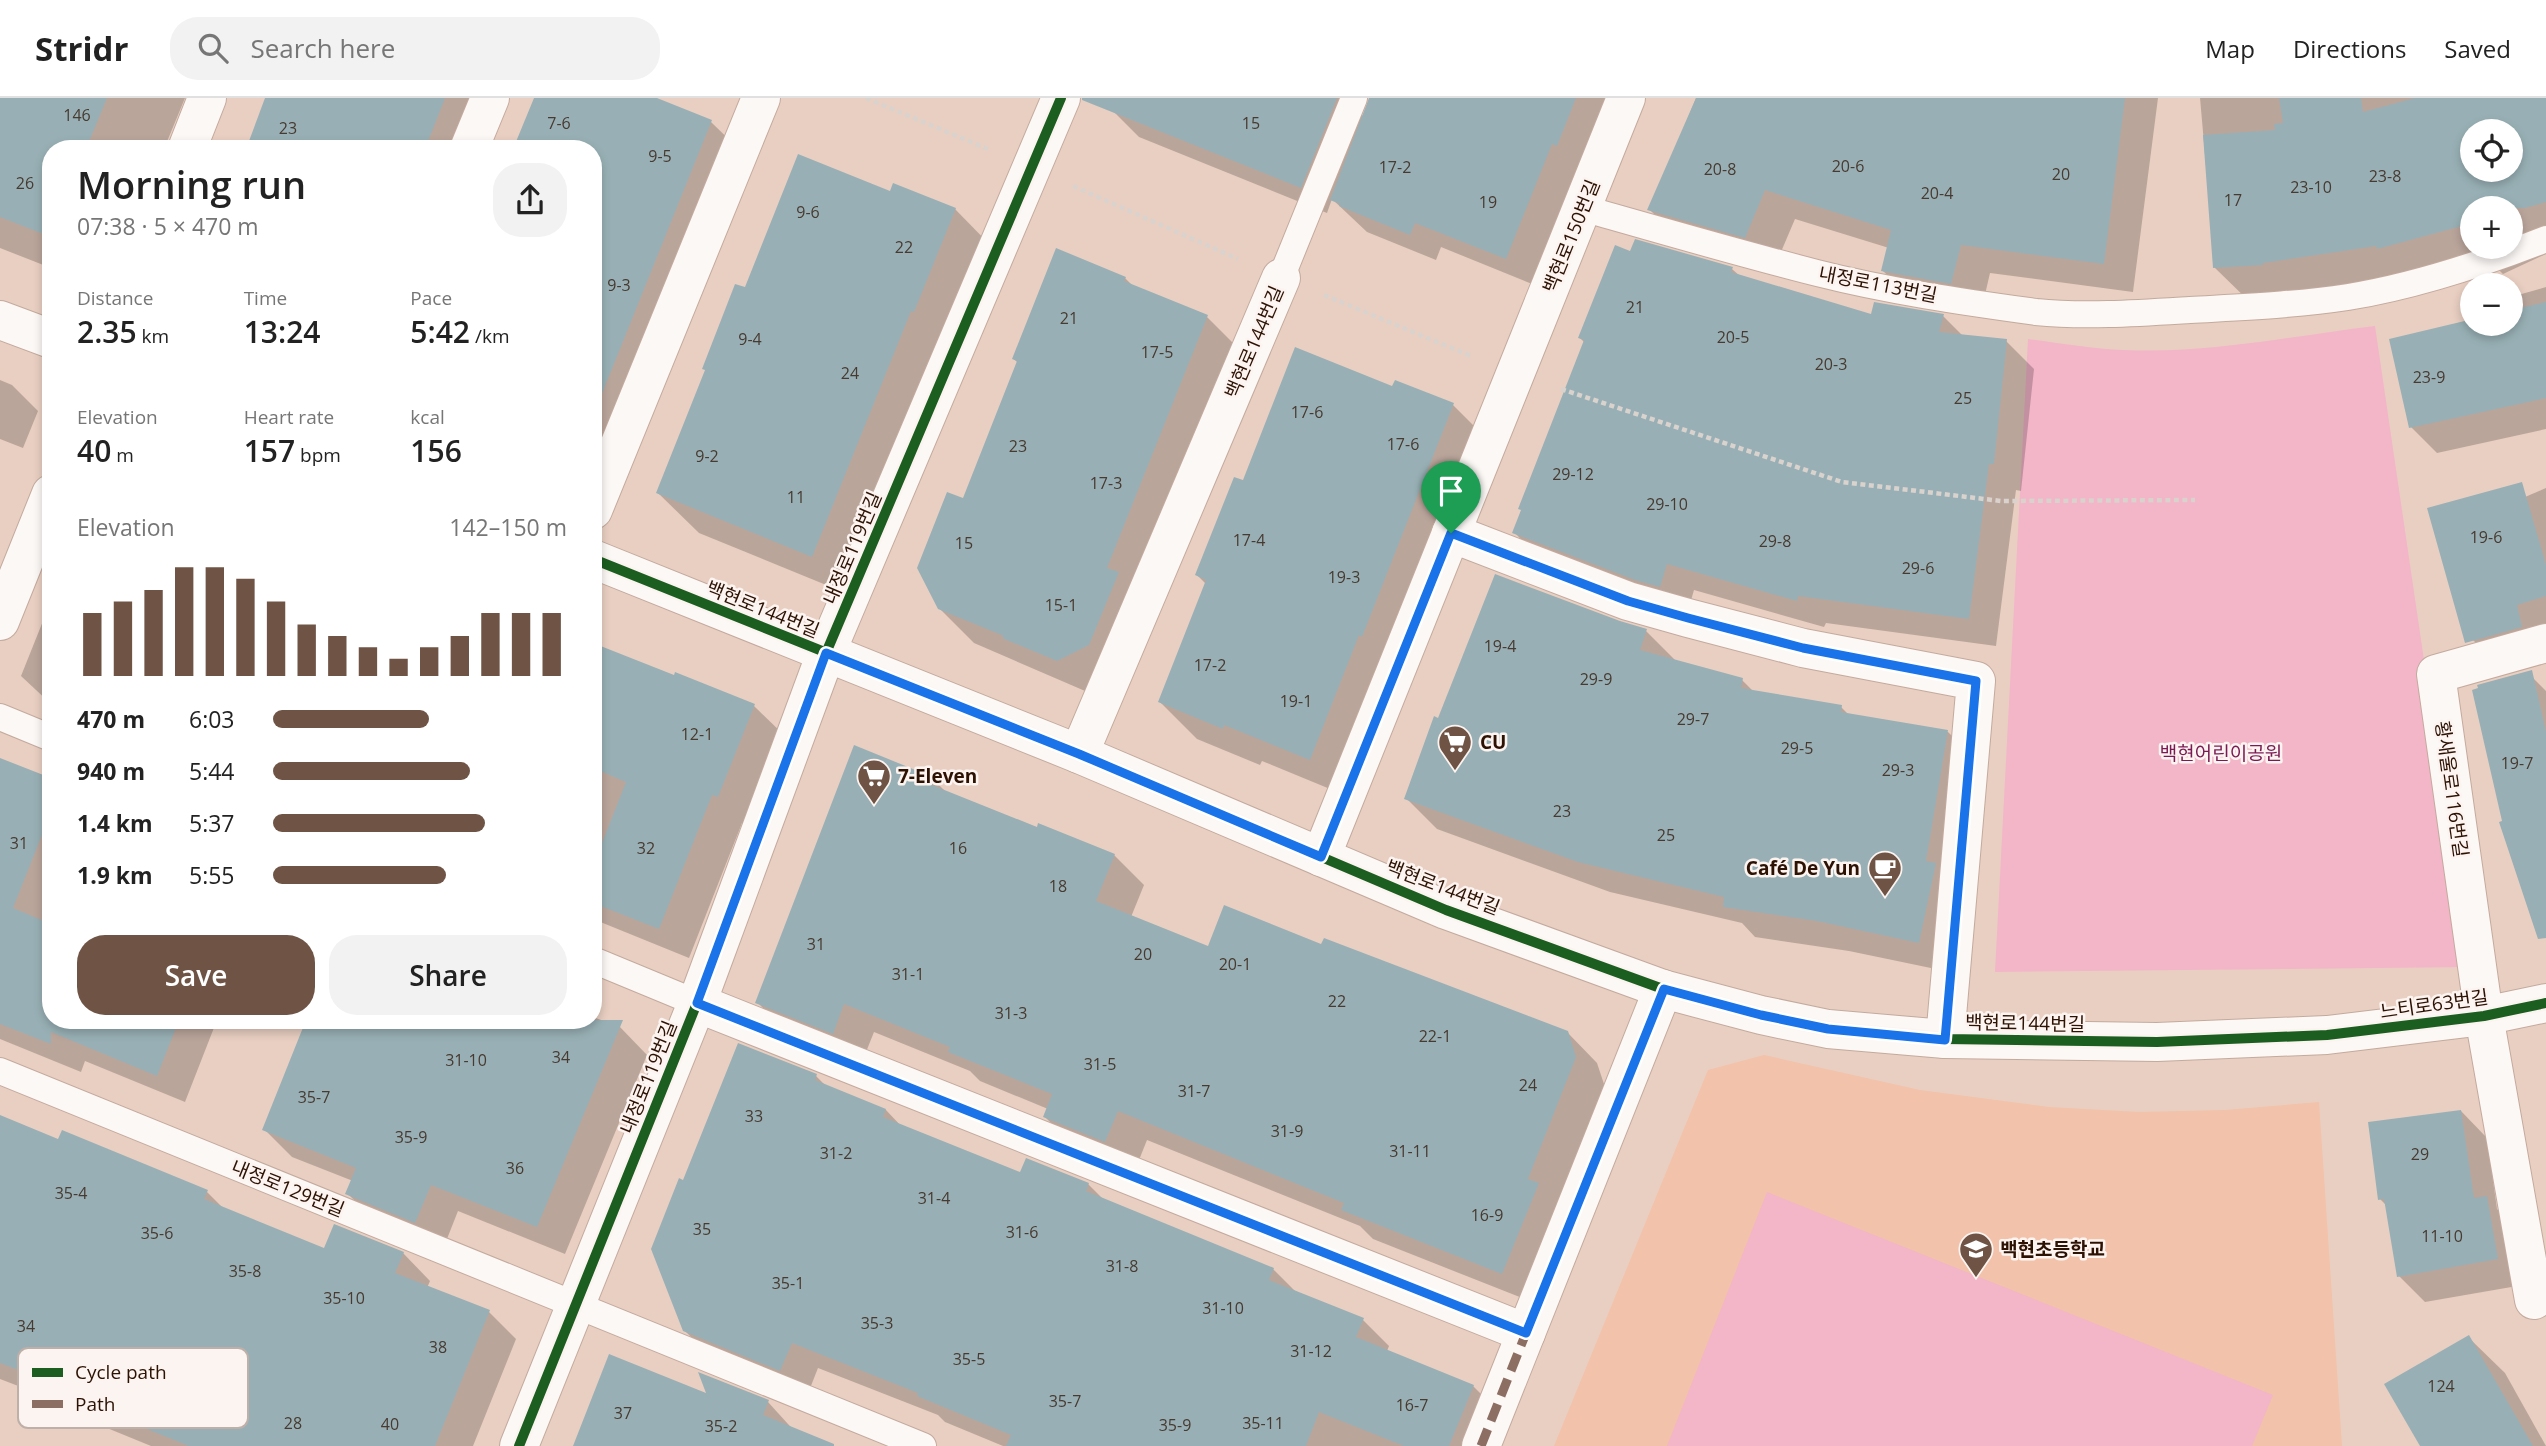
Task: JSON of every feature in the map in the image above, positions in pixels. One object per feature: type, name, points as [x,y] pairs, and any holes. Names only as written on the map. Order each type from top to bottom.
[{"type":"street","points":[[191,140],[207,98]]},
{"type":"street","points":[[473,140],[490,98]]},
{"type":"street","points":[[602,488],[761,98]]},
{"type":"street","name":"내정로119번길","points":[[519,1446],[697,1003],[826,653],[1061,98]]},
{"type":"street","name":"백현로150번길","points":[[1451,533],[1626,98]]},
{"type":"street","name":"백현로144번길","points":[[1079,754],[1281,278]]},
{"type":"street","points":[[0,320],[42,336]]},
{"type":"street","points":[[0,621],[42,516]]},
{"type":"street","points":[[1321,857],[1451,533]]},
{"type":"street","name":"백현로144번길","points":[[1451,533],[1628,601],[1688,618],[1803,648],[1976,681],[1945,1040]]},
{"type":"street","name":"백현로144번길","points":[[602,563],[1079,754],[1446,910],[1664,989],[1761,1015],[1828,1029],[1945,1040],[2157,1042],[2327,1035]]},
{"type":"street","name":"황새울로116번길","points":[[2484,1016],[2436,674],[2546,643]]},
{"type":"street","points":[[1481,1446],[1664,989]]},
{"type":"street","name":"내정로119번길","points":[[697,1003],[1526,1333]]},
{"type":"street","name":"느티로63번길","points":[[2327,1035],[2484,1016],[2546,1003]]},
{"type":"street","points":[[2484,1016],[2540,1299]]},
{"type":"lane","points":[[1281,278],[1354,98]]},
{"type":"lane","name":"내정로113번길","points":[[1582,208],[1818,273],[1889,289],[2039,312],[2124,314],[2278,305],[2348,297],[2449,273],[2546,239]]},
{"type":"lane","points":[[0,718],[42,734]]},
{"type":"lane","points":[[602,964],[697,1003]]},
{"type":"lane","name":"내정로129번길","points":[[0,1071],[576,1304]]},
{"type":"lane","points":[[576,1304],[923,1446]]},
{"type":"shaded area","name":"백현초등학교","points":[[1764,1055],[1920,1090],[2049,1107],[2139,1112],[2225,1110],[2319,1102],[2342,1446],[1554,1446],[1708,1070]]},
{"type":"green space","name":"백현어린이공원","points":[[2375,326],[2469,967],[1995,972],[2028,339],[2100,348],[2155,351],[2218,347]]},
{"type":"green space","points":[[1767,1192],[2273,1395],[2252,1446],[1667,1446]]},
{"type":"building","points":[[0,98],[107,98],[90,140],[42,140],[42,233],[0,217]]},
{"type":"building","points":[[265,98],[445,98],[429,140],[249,140]]},
{"type":"building","points":[[534,98],[657,98],[712,120],[602,394],[602,140],[517,140]]},
{"type":"building","points":[[1082,98],[1337,98],[1301,188]]},
{"type":"building","points":[[1369,98],[1576,98],[1557,146],[1552,144],[1506,259],[1415,223],[1410,235],[1330,200]]},
{"type":"building","points":[[1696,98],[2125,98],[2104,264],[1961,245],[1951,284],[1881,271],[1891,230],[1765,190],[1745,238],[1647,210]]},
{"type":"building","points":[[2279,98],[2361,98],[2363,112],[2415,98],[2546,98],[2546,202],[2523,208],[2523,196],[2460,196],[2460,227],[2377,249],[2376,246],[2263,265],[2213,268],[2203,135],[2275,130],[2274,124],[2283,123]]},
{"type":"building","points":[[798,154],[890,191],[893,183],[956,208],[914,312],[911,311],[812,557],[656,493],[705,370],[702,369],[735,284],[745,287]]},
{"type":"building","points":[[1635,239],[1733,267],[1731,272],[1871,314],[1874,302],[1944,314],[1939,332],[2007,339],[1994,464],[1989,464],[1969,619],[1798,596],[1797,601],[1667,564],[1660,587],[1512,533],[1521,510],[1518,509],[1584,340],[1578,338],[1615,245],[1630,251]]},
{"type":"building","points":[[1056,248],[1126,277],[1124,281],[1208,315],[1107,568],[1119,572],[1089,645],[1057,661],[938,609],[917,568],[947,492],[963,498],[1017,361],[1012,359]]},
{"type":"building","points":[[2546,302],[2546,398],[2409,428],[2389,339],[2460,322],[2460,336],[2523,336],[2523,307]]},
{"type":"building","points":[[1295,347],[1392,386],[1395,380],[1454,403],[1362,637],[1359,635],[1310,760],[1158,702],[1206,580],[1195,575],[1234,477],[1243,480]]},
{"type":"building","points":[[2522,482],[2546,565],[2546,596],[2517,605],[2522,627],[2465,643],[2427,508]]},
{"type":"building","points":[[1495,574],[1647,629],[1640,650],[1743,678],[1741,688],[1842,705],[1841,712],[1948,730],[1926,861],[1936,863],[1919,943],[1817,921],[1723,907],[1724,897],[1578,862],[1404,799],[1434,716],[1438,718]]},
{"type":"building","points":[[602,647],[755,704],[718,797],[712,795],[659,929],[602,907],[602,843],[626,782],[602,772]]},
{"type":"building","points":[[2532,670],[2546,732],[2546,938],[2538,939],[2499,822],[2502,821],[2472,690],[2478,688],[2477,685]]},
{"type":"building","points":[[854,745],[935,778],[932,785],[1037,827],[1038,823],[1115,854],[1096,901],[1208,946],[1224,905],[1321,944],[1324,938],[1568,1031],[1576,1057],[1528,1179],[1539,1183],[1502,1274],[1341,1210],[1344,1203],[1118,1111],[1105,1142],[1043,1117],[1052,1094],[948,1052],[950,1047],[844,1004],[833,1034],[755,1003]]},
{"type":"building","points":[[0,758],[42,774],[42,835],[13,908],[42,920],[42,1029],[175,1029],[157,1076],[51,1032],[51,1044],[0,1024]]},
{"type":"building","points":[[602,1020],[623,1020],[537,1227],[431,1185],[415,1223],[345,1194],[356,1168],[262,1130],[302,1029],[602,1029]]},
{"type":"building","points":[[738,1043],[817,1074],[815,1080],[886,1109],[883,1117],[1020,1172],[1026,1158],[1089,1183],[1086,1191],[1274,1268],[1269,1280],[1364,1318],[1356,1337],[1474,1385],[1449,1446],[1404,1446],[1319,1412],[1306,1446],[1006,1446],[1011,1435],[917,1396],[918,1393],[792,1343],[780,1371],[683,1331],[651,1249],[679,1178],[683,1180]]},
{"type":"building","points":[[2461,1110],[2474,1198],[2487,1196],[2498,1259],[2397,1277],[2384,1199],[2378,1200],[2368,1122]]},
{"type":"building","points":[[0,1115],[58,1139],[62,1130],[208,1190],[204,1199],[324,1248],[334,1224],[404,1252],[395,1273],[490,1310],[435,1446],[189,1446],[144,1428],[248,1428],[248,1348],[18,1348],[18,1370],[0,1363]]},
{"type":"building","points":[[2469,1335],[2533,1446],[2420,1446],[2384,1384]]},
{"type":"building","points":[[609,1354],[706,1393],[698,1372],[769,1400],[763,1415],[834,1446],[573,1446]]},
{"type":"marked path","points":[[1481,1446],[1526,1333]]},
{"type":"cycle path","points":[[519,1446],[697,1003],[826,653],[1061,98]]},
{"type":"cycle path","points":[[602,563],[1079,754],[1446,910],[1663,989],[1761,1015],[1828,1029],[1945,1039],[2157,1042],[2327,1035],[2484,1016],[2546,1003]]},
{"type":"place","name":"CU","points":[[1455,772]]},
{"type":"place","name":"7-Eleven","points":[[874,806]]},
{"type":"place","name":"Café De Yun","points":[[1885,898]]},
{"type":"place","name":"백현초등학교","points":[[1976,1279]]},
{"type":"route","points":[[1451,533],[1628,601],[1688,618],[1803,648],[1976,681],[1945,1040],[1828,1029],[1761,1015],[1664,989],[1526,1333],[697,1003],[826,653],[1079,754],[1321,857],[1451,533]]}]
